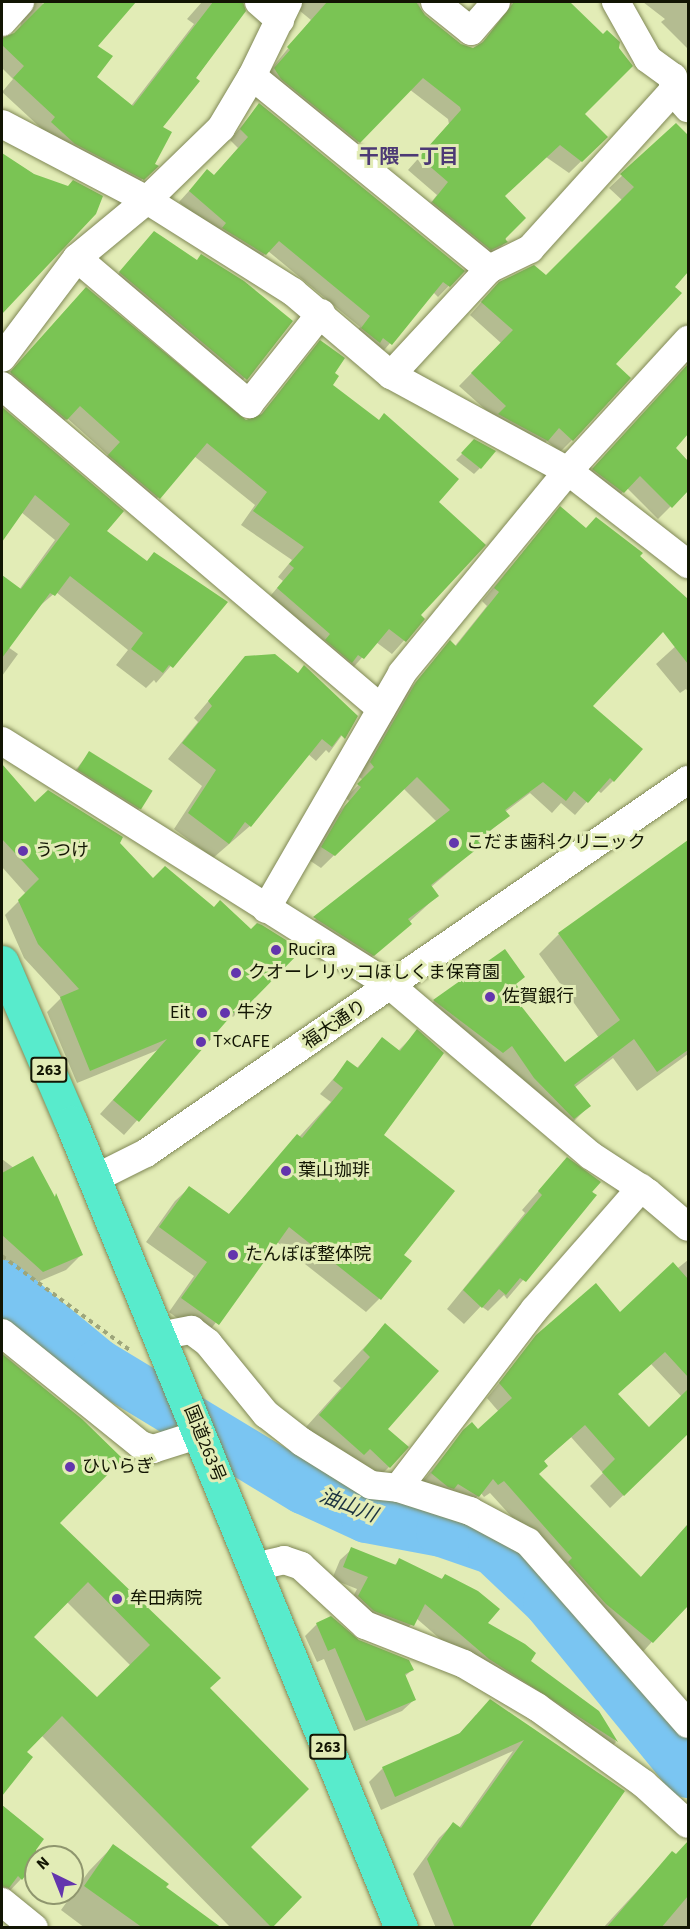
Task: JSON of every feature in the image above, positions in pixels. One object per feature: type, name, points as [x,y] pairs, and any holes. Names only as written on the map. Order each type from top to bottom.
[{"type":"highway","name":"国道263号","points":[[2,962],[94,1179],[149,1346],[181,1388],[401,1928]]},
{"type":"street","points":[[2,22],[20,2]]},
{"type":"street","points":[[435,2],[471,31],[496,2]]},
{"type":"street","points":[[391,375],[489,269],[530,249],[681,100],[673,77],[648,59],[616,2]]},
{"type":"street","points":[[2,358],[77,258],[147,200],[208,143],[252,76],[275,8]]},
{"type":"street","points":[[252,76],[489,269]]},
{"type":"street","points":[[2,124],[147,200],[321,313],[391,375],[568,471],[688,564]]},
{"type":"street","points":[[77,258],[249,404],[321,313]]},
{"type":"street","points":[[266,909],[402,673],[568,471],[688,340]]},
{"type":"street","points":[[2,386],[381,709]]},
{"type":"street","points":[[2,741],[392,987],[590,1155],[641,1188],[688,1227]]},
{"type":"street","name":"福大通り","points":[[94,1179],[146,1153],[392,987],[688,780]]},
{"type":"street","points":[[398,1488],[535,1309],[641,1188]]},
{"type":"street","points":[[149,1346],[190,1330],[208,1343],[266,1414],[302,1442],[371,1485],[398,1488],[470,1511],[528,1542],[688,1724]]},
{"type":"street","points":[[2,1333],[141,1445],[153,1449],[200,1434]]},
{"type":"street","points":[[254,1567],[284,1560],[301,1566],[365,1625],[464,1664],[537,1707],[644,1784],[688,1824]]},
{"type":"street","points":[[2,1902],[34,1928]]},
{"type":"path","points":[[2,1256],[149,1346]]},
{"type":"building","points":[[45,2],[136,2],[98,46],[113,56],[97,77],[133,106],[213,2],[243,2],[246,11],[196,78],[200,81],[163,127],[172,132],[155,164],[159,166],[144,180],[75,144],[51,122],[55,117],[13,78],[24,66],[2,45],[2,38],[14,33]]},
{"type":"building","points":[[327,2],[416,2],[425,15],[461,44],[473,48],[483,42],[514,2],[570,2],[603,34],[607,30],[620,42],[619,48],[633,66],[585,114],[608,137],[582,162],[560,145],[505,196],[526,218],[505,239],[508,242],[491,250],[432,202],[448,182],[419,157],[461,110],[460,107],[423,78],[360,143],[281,79],[274,68],[290,50],[287,47]]},
{"type":"building","points":[[259,103],[465,271],[450,287],[443,282],[392,345],[383,338],[380,343],[361,328],[370,316],[279,241],[266,255],[222,228],[226,223],[189,191],[207,169],[214,175],[248,137],[240,129]]},
{"type":"building","points":[[676,123],[688,135],[688,272],[675,287],[682,293],[616,364],[631,378],[573,441],[559,428],[548,441],[498,414],[506,406],[471,373],[513,330],[481,302],[499,282],[534,265],[546,275],[634,187],[620,174]]},
{"type":"building","points":[[2,153],[34,174],[68,186],[73,180],[103,196],[96,214],[2,314]]},
{"type":"building","points":[[154,231],[197,260],[201,254],[244,281],[293,321],[247,380],[119,272]]},
{"type":"building","points":[[86,287],[246,420],[262,414],[320,340],[345,358],[335,373],[339,376],[333,385],[379,420],[384,413],[459,479],[439,502],[486,545],[421,615],[425,619],[406,642],[389,629],[364,659],[358,655],[352,663],[325,640],[330,634],[277,588],[294,568],[289,564],[304,547],[253,511],[267,492],[207,443],[160,499],[108,455],[120,442],[80,406],[67,420],[10,372]]},
{"type":"building","points":[[688,364],[688,434],[676,448],[688,461],[688,491],[672,508],[640,476],[624,493],[592,469]]},
{"type":"building","points":[[2,407],[124,511],[107,531],[147,561],[154,552],[228,602],[173,668],[169,665],[163,673],[131,649],[143,633],[70,576],[55,596],[50,593],[2,658],[2,575],[21,589],[70,524],[35,495],[2,542]]},
{"type":"building","points":[[474,439],[496,451],[481,469],[461,453]]},
{"type":"building","points":[[560,506],[586,528],[596,517],[643,553],[640,556],[688,599],[688,664],[663,632],[593,706],[643,749],[614,782],[610,778],[588,803],[574,791],[566,801],[543,782],[505,810],[510,816],[477,840],[482,845],[431,885],[439,896],[408,919],[412,924],[374,956],[313,917],[450,810],[417,777],[335,856],[321,847],[345,806],[361,787],[357,784],[374,767],[370,762],[416,682],[450,640],[456,646],[499,592],[494,588]]},
{"type":"building","points":[[275,654],[298,673],[304,665],[358,716],[345,739],[341,735],[332,747],[322,739],[251,827],[245,822],[229,844],[188,813],[216,770],[182,743],[212,706],[208,701],[245,656]]},
{"type":"building","points":[[89,751],[153,791],[141,809],[77,770]]},
{"type":"building","points":[[2,764],[35,802],[48,790],[123,837],[120,843],[153,878],[165,866],[214,907],[220,900],[251,929],[257,923],[262,925],[302,950],[248,1005],[244,1001],[139,1122],[113,1100],[167,1039],[90,1071],[60,997],[79,989],[38,944],[18,900],[39,879],[2,839]]},
{"type":"building","points":[[688,840],[688,1050],[657,1072],[634,1039],[574,1085],[591,1106],[574,1119],[534,1078],[512,1046],[503,1053],[433,1000],[505,949],[525,977],[516,984],[525,996],[518,1002],[565,1062],[620,1020],[558,933]]},
{"type":"building","points":[[417,1029],[444,1053],[384,1135],[455,1191],[404,1255],[412,1261],[381,1300],[289,1227],[219,1325],[181,1298],[207,1262],[159,1227],[189,1186],[229,1214],[297,1134],[302,1138],[343,1088],[333,1080],[347,1060],[358,1068],[382,1037],[400,1051]]},
{"type":"building","points":[[33,1156],[55,1197],[56,1193],[83,1255],[43,1272],[2,1235],[2,1173]]},
{"type":"building","points":[[567,1157],[601,1182],[592,1192],[597,1195],[526,1282],[520,1278],[506,1295],[499,1289],[482,1308],[463,1290],[542,1195],[538,1191]]},
{"type":"building","points":[[673,1262],[688,1279],[688,1377],[665,1352],[618,1394],[649,1427],[688,1389],[688,1434],[624,1496],[602,1472],[615,1459],[585,1425],[544,1461],[548,1466],[539,1474],[641,1577],[688,1524],[688,1606],[653,1643],[606,1604],[568,1562],[572,1558],[504,1481],[498,1485],[493,1479],[479,1497],[458,1484],[454,1489],[448,1487],[431,1473],[463,1430],[472,1422],[478,1429],[512,1398],[499,1383],[536,1335],[596,1283],[620,1312]]},
{"type":"building","points":[[385,1323],[439,1371],[388,1429],[409,1447],[390,1468],[370,1449],[364,1455],[319,1415],[370,1357],[363,1350]]},
{"type":"building","points":[[2,1354],[82,1419],[123,1459],[60,1523],[221,1678],[210,1688],[309,1789],[251,1847],[302,1897],[272,1928],[62,1716],[27,1752],[33,1757],[2,1796]],"holes":[[[88,1582],[150,1645],[97,1697],[34,1637]]]},
{"type":"building","points":[[351,1547],[396,1565],[399,1558],[442,1579],[445,1574],[478,1591],[500,1609],[488,1623],[525,1644],[536,1653],[531,1661],[599,1711],[618,1742],[489,1659],[425,1604],[414,1626],[374,1611],[358,1596],[368,1577],[343,1567]]},
{"type":"building","points":[[331,1616],[359,1640],[409,1660],[414,1670],[405,1674],[416,1700],[366,1721],[335,1648],[328,1651],[316,1623]]},
{"type":"building","points":[[490,1699],[625,1791],[529,1928],[455,1928],[427,1859],[453,1822],[461,1828],[524,1740],[395,1797],[382,1767],[460,1733]]},
{"type":"building","points":[[2,1805],[44,1839],[40,1845],[24,1845],[24,1877],[22,1880],[18,1876],[9,1888],[2,1886]]},
{"type":"building","points":[[688,1841],[688,1896],[661,1928],[606,1928],[672,1851],[676,1854]]},
{"type":"building","points":[[113,1844],[169,1884],[166,1887],[222,1928],[143,1928],[84,1886]]},
{"type":"waterway","name":"油山川","points":[[2,1285],[98,1364],[303,1488],[366,1517],[441,1531],[493,1549],[548,1601],[688,1772]]},
{"type":"place","name":"こだま歯科クリニック","points":[[454,843]]},
{"type":"place","name":"うつけ","points":[[23,851]]},
{"type":"place","name":"Rucira","points":[[276,950]]},
{"type":"place","name":"クオーレリッコほしくま保育園","points":[[236,973]]},
{"type":"place","name":"佐賀銀行","points":[[490,997]]},
{"type":"place","name":"Eit","points":[[202,1013]]},
{"type":"place","name":"牛汐","points":[[225,1013]]},
{"type":"place","name":"T×CAFE","points":[[201,1042]]},
{"type":"place","name":"葉山珈琲","points":[[286,1171]]},
{"type":"place","name":"たんぽぽ整体院","points":[[233,1255]]},
{"type":"place","name":"ひいらぎ","points":[[70,1467]]},
{"type":"place","name":"牟田病院","points":[[117,1599]]},
{"type":"district","name":"干隈一丁目","points":[[409,157]]}]
